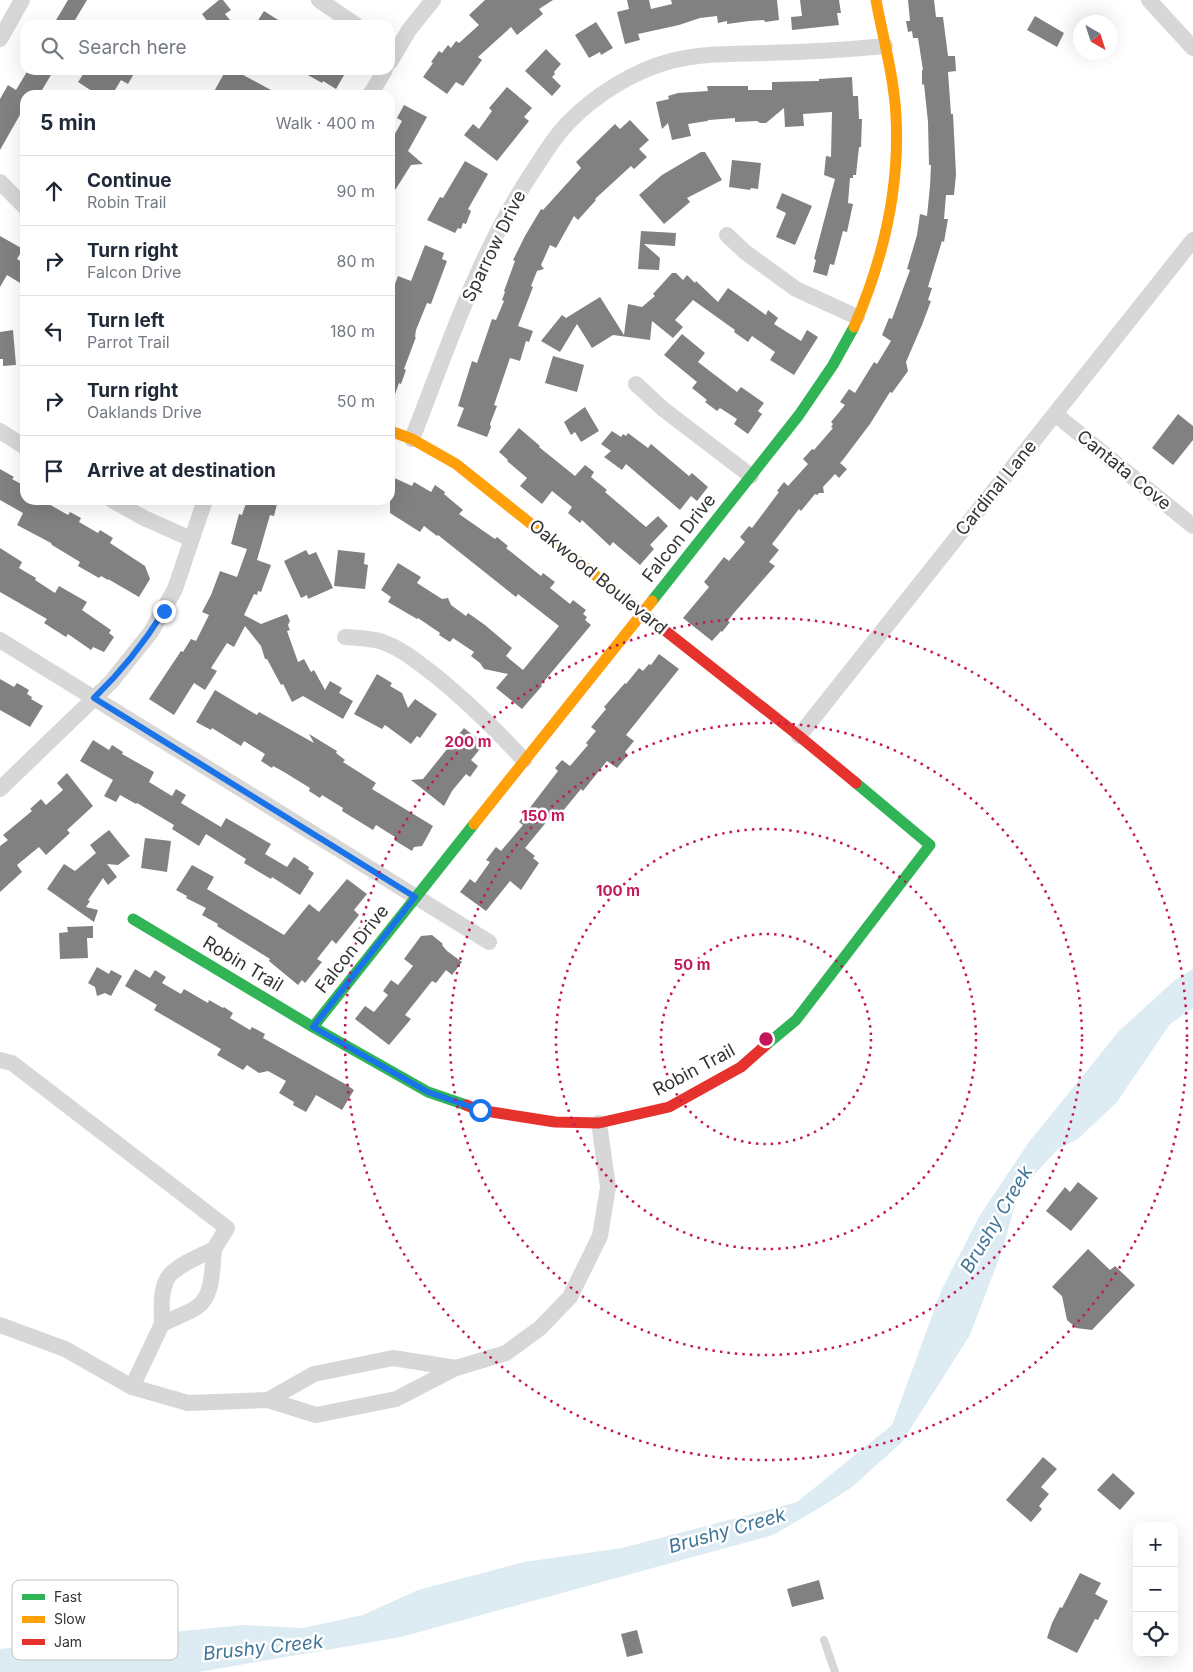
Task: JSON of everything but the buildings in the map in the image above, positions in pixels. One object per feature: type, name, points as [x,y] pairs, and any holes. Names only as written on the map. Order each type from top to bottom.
[{"type":"street","points":[[0,39],[22,0]]},
{"type":"street","points":[[319,0],[349,20]]},
{"type":"street","points":[[395,50],[433,0]]},
{"type":"street","name":"Falcon Drive","points":[[313,1027],[799,415],[826,377],[848,339],[878,262],[892,196],[896,150],[893,84],[876,0]]},
{"type":"street","points":[[1149,0],[1193,48]]},
{"type":"street","name":"Sparrow Drive","points":[[412,439],[477,276],[500,226],[518,193],[553,142],[585,107],[625,80],[669,62],[694,56],[842,51],[885,46]]},
{"type":"street","points":[[373,90],[382,75]]},
{"type":"street","points":[[0,182],[20,202]]},
{"type":"street","points":[[727,235],[745,252],[796,289],[857,317]]},
{"type":"street","name":"Cardinal Lane","points":[[799,736],[1055,414],[1190,251]]},
{"type":"street","points":[[636,384],[663,409],[750,476]]},
{"type":"street","name":"Cantata Cove","points":[[1055,414],[1193,526]]},
{"type":"street","points":[[0,431],[20,444]]},
{"type":"street","name":"Oakwood Boulevard","points":[[395,433],[412,439],[456,464],[799,736]]},
{"type":"street","points":[[121,505],[144,518],[191,539]]},
{"type":"street","points":[[0,788],[117,674],[155,625],[175,588],[203,505]]},
{"type":"street","points":[[346,637],[382,642],[407,654],[454,690],[499,732],[524,760]]},
{"type":"street","points":[[0,640],[489,942]]},
{"type":"street","name":"Robin Trail","points":[[133,919],[313,1027],[428,1092],[480,1110],[554,1122],[599,1123],[668,1107],[742,1067],[796,1020],[930,845],[799,736]]},
{"type":"street","points":[[0,1060],[12,1063],[227,1228],[214,1249],[210,1285],[203,1301],[198,1307],[162,1324]]},
{"type":"street","points":[[0,1324],[66,1348],[132,1387],[188,1403],[268,1400],[316,1414],[396,1398],[456,1368],[506,1353],[540,1328],[570,1297],[600,1236],[608,1187],[599,1123]]},
{"type":"street","points":[[132,1387],[162,1324],[162,1296],[166,1280],[176,1270],[214,1249]]},
{"type":"street","points":[[268,1400],[314,1374],[393,1358],[456,1368]]},
{"type":"lane","points":[[824,1640],[835,1672]]},
{"type":"water","name":"Brushy Creek","points":[[1193,969],[1193,1008],[1170,1024],[1117,1102],[1078,1139],[1058,1149],[1019,1191],[1003,1248],[970,1335],[902,1442],[852,1487],[826,1504],[773,1535],[401,1637],[199,1672],[0,1672],[0,1649],[12,1648],[12,1660],[178,1660],[178,1631],[243,1625],[303,1628],[363,1615],[418,1590],[524,1562],[622,1548],[797,1502],[892,1425],[942,1289],[980,1215],[1029,1142],[1119,1031],[1175,980]]},
{"type":"traffic: fast","points":[[652,601],[799,415],[833,365],[854,327]]},
{"type":"traffic: fast","points":[[766,1045],[796,1020],[930,845],[856,783]]},
{"type":"traffic: fast","points":[[313,1027],[474,824]]},
{"type":"traffic: fast","points":[[133,919],[313,1027],[428,1092],[466,1105]]},
{"type":"traffic: slow","points":[[854,327],[881,250],[892,197],[897,143],[895,101],[891,72],[876,0]]},
{"type":"traffic: slow","points":[[395,433],[412,439],[456,464],[620,595]]},
{"type":"traffic: slow","points":[[474,824],[652,601]]},
{"type":"traffic: jam","points":[[620,595],[856,783]]},
{"type":"traffic: jam","points":[[466,1105],[479,1110],[555,1122],[599,1123],[669,1107],[741,1067],[766,1045]]},
{"type":"route","points":[[164,611],[136,652],[111,682],[94,698],[415,897],[313,1027],[428,1092],[480,1110]]}]
